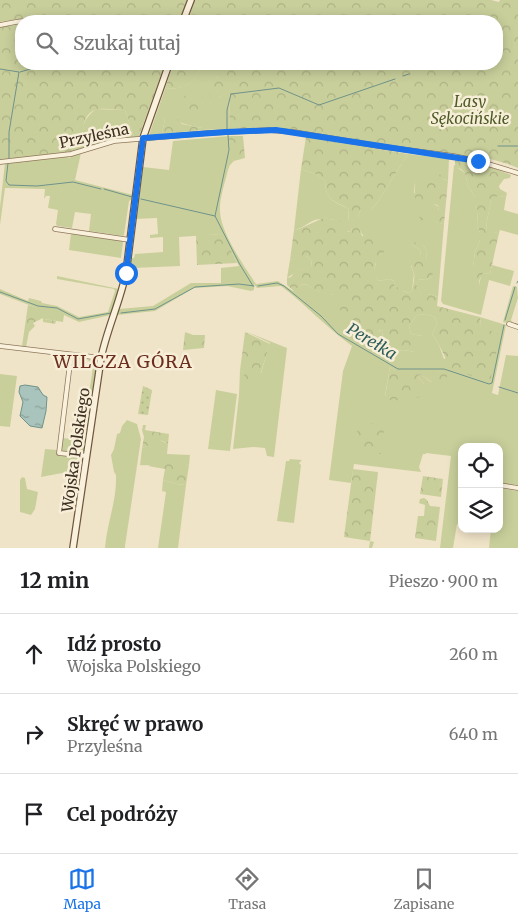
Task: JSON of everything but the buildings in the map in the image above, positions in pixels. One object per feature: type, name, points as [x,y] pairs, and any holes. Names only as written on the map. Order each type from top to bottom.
[{"type":"street","points":[[186,15],[191,0]]},
{"type":"street","points":[[0,25],[15,22]]},
{"type":"street","name":"Wojska Polskiego","points":[[73,548],[105,337],[123,287],[143,138],[167,70]]},
{"type":"street","name":"Przyleśna","points":[[0,162],[71,154],[114,141],[276,130],[453,156],[518,173]]},
{"type":"street","points":[[55,229],[130,240]]},
{"type":"street","points":[[509,324],[518,327]]},
{"type":"street","points":[[0,346],[101,358]]},
{"type":"street","points":[[71,355],[59,453],[87,456]]},
{"type":"street","points":[[503,486],[518,488]]},
{"type":"green space","points":[[0,0],[187,0],[182,15],[15,15],[15,20],[0,22]]},
{"type":"green space","name":"Lasy Sękocińskie","points":[[195,0],[491,0],[499,2],[500,0],[518,0],[518,168],[480,156],[479,159],[276,127],[229,129],[230,92],[215,100],[211,98],[209,93],[210,84],[218,78],[211,70],[503,70],[503,15],[190,15]]},
{"type":"green space","points":[[15,25],[15,70],[163,70],[139,136],[134,137],[125,110],[99,109],[94,110],[87,116],[84,125],[85,134],[87,138],[105,138],[107,141],[71,153],[0,161],[0,27]]},
{"type":"green space","name":"Lasy Sękocińskie","points":[[171,70],[200,70],[187,85],[165,89]]},
{"type":"green space","points":[[200,70],[213,70],[218,77],[219,98],[230,91],[229,129],[202,130],[202,128],[165,118],[162,134],[149,135],[165,89],[183,87],[194,79]]},
{"type":"green space","points":[[190,90],[198,93],[203,99],[204,107],[199,114],[181,109],[183,98]]},
{"type":"green space","points":[[96,109],[125,110],[134,137],[107,141],[99,137],[87,138],[84,130],[85,122]]},
{"type":"green space","points":[[172,114],[182,124],[202,128],[202,130],[162,134],[165,118],[167,115]]},
{"type":"green space","points":[[229,136],[230,157],[234,161],[228,170],[221,196],[221,220],[234,249],[256,284],[278,281],[293,291],[304,284],[324,293],[343,295],[354,328],[368,337],[381,330],[383,331],[380,351],[376,353],[391,361],[390,357],[396,352],[404,350],[414,352],[422,336],[411,334],[409,326],[417,315],[426,314],[435,317],[437,324],[432,334],[439,345],[444,359],[485,329],[481,326],[480,317],[506,325],[492,393],[498,395],[506,355],[518,356],[518,485],[503,483],[503,443],[458,443],[458,524],[453,548],[440,548],[451,456],[423,454],[419,467],[421,472],[354,464],[351,483],[329,480],[343,371],[352,346],[281,286],[257,288],[254,284],[254,290],[251,291],[227,286],[194,288],[155,311],[117,315],[119,309],[153,306],[191,283],[221,283],[221,268],[239,266],[222,234],[179,237],[180,266],[133,268],[130,265],[131,258],[134,258],[135,254],[163,252],[163,237],[150,238],[150,235],[158,234],[157,218],[136,219],[143,167],[169,170],[173,141]],"holes":[[[390,367],[395,371],[437,371],[448,375],[431,382],[419,375],[418,377],[424,384],[385,396]]]},
{"type":"green space","points":[[229,136],[243,136],[245,158],[234,161],[230,158]]},
{"type":"green space","points":[[306,137],[408,154],[377,203],[371,209],[361,209],[358,216],[362,236],[369,235],[389,246],[375,265],[378,281],[390,279],[394,281],[395,288],[400,287],[403,291],[409,293],[412,291],[414,273],[412,261],[421,256],[420,250],[411,244],[414,242],[423,245],[427,251],[426,260],[430,263],[433,271],[432,277],[426,280],[419,279],[416,284],[421,294],[438,297],[437,306],[480,317],[481,326],[500,335],[490,382],[451,369],[432,334],[437,324],[435,317],[426,314],[417,315],[409,326],[411,334],[422,336],[425,341],[420,349],[414,352],[404,350],[396,352],[390,357],[391,362],[375,353],[380,351],[383,331],[380,330],[373,336],[368,337],[351,325],[342,314],[340,308],[342,295],[324,293],[306,284],[294,291],[287,285],[287,278],[291,277],[295,271],[312,266],[311,260],[306,256],[290,260],[294,230],[323,218],[344,223],[348,232],[351,232],[352,229],[348,222],[349,209],[331,199],[327,193],[325,181],[318,175],[301,169]]},
{"type":"green space","points":[[81,153],[75,180],[133,195],[129,201],[123,236],[89,231],[91,214],[75,212],[72,228],[57,226],[58,210],[48,208],[50,196],[46,196],[44,199],[45,189],[5,188],[0,225],[5,163],[66,156],[70,158]]},
{"type":"green space","points":[[408,154],[449,159],[448,181],[435,178],[419,181],[415,183],[414,193],[439,207],[438,211],[419,218],[444,224],[438,297],[428,294],[421,295],[416,284],[418,279],[426,280],[432,277],[426,260],[427,251],[423,245],[411,244],[420,250],[421,256],[411,266],[414,274],[412,291],[409,293],[395,288],[394,281],[390,279],[378,281],[374,271],[377,258],[383,253],[367,240],[359,229],[358,216],[361,209],[371,209],[377,203]]},
{"type":"green space","points":[[455,159],[488,166],[511,175],[510,178],[504,179],[499,186],[500,189],[507,193],[506,197],[491,198],[487,231],[499,233],[490,274],[484,273],[481,276],[478,294],[469,270],[473,267],[475,252],[480,240],[477,225],[478,211],[475,205],[475,197],[468,186],[465,173],[455,167]]},
{"type":"green space","points":[[454,165],[465,173],[468,186],[475,197],[475,205],[478,211],[477,225],[480,240],[475,252],[473,267],[479,285],[481,276],[484,273],[490,274],[492,265],[514,271],[510,286],[489,280],[481,315],[443,304],[441,301]]},
{"type":"green space","points":[[301,169],[318,175],[325,181],[327,192],[331,199],[349,209],[348,219],[352,229],[351,232],[346,231],[338,221],[324,219],[315,220],[294,230]]},
{"type":"green space","points":[[428,173],[439,173],[443,179],[448,181],[444,224],[421,220],[416,212],[420,210],[438,211],[439,207],[437,205],[417,201],[416,198],[415,183],[417,180],[425,178]]},
{"type":"green space","points":[[491,197],[506,197],[504,210],[518,214],[518,235],[500,230],[499,233],[487,232]]},
{"type":"green space","points":[[71,233],[122,241],[121,258],[69,250]]},
{"type":"green space","points":[[223,234],[237,263],[197,265],[196,235]]},
{"type":"green space","points":[[306,256],[311,260],[312,267],[299,270],[287,278],[290,260]]},
{"type":"green space","points":[[57,276],[119,289],[111,315],[79,322],[64,315],[63,322],[44,319],[32,313],[37,308],[0,294],[0,289],[28,301],[29,298],[57,306],[79,317],[108,312],[114,289],[57,279]]},
{"type":"green space","points":[[513,286],[517,287],[518,298],[511,320],[513,323],[508,321],[507,323],[503,322]]},
{"type":"green space","points":[[28,305],[38,308],[33,313],[42,314],[44,319],[56,321],[55,324],[43,322],[43,318],[33,323],[35,326],[29,332],[26,347],[22,346]]},
{"type":"green space","points":[[245,331],[287,348],[274,457],[267,456],[265,448],[233,449],[240,370],[244,373],[261,373],[270,343]]},
{"type":"green space","points":[[185,332],[193,335],[205,335],[204,348],[183,350]]},
{"type":"green space","points":[[245,332],[270,344],[258,381],[245,379],[244,373],[240,370]]},
{"type":"green space","points":[[88,360],[96,361],[97,363],[84,454],[61,451],[62,438],[82,440],[93,367]]},
{"type":"green space","points":[[390,367],[395,371],[437,371],[449,374],[444,381],[436,385],[419,375],[418,377],[424,384],[420,397],[392,401],[385,397]]},
{"type":"green space","points":[[0,374],[17,376],[10,427],[0,426]]},
{"type":"green space","points":[[143,386],[152,390],[148,415],[138,414]]},
{"type":"green space","points":[[216,390],[237,394],[230,451],[208,449]]},
{"type":"green space","points":[[127,420],[137,424],[141,439],[125,548],[105,548],[116,485],[116,475],[111,455],[117,434],[120,433],[122,426]]},
{"type":"green space","points":[[385,422],[381,454],[355,451],[358,425]]},
{"type":"green space","points":[[143,425],[146,425],[145,430],[169,434],[168,444],[160,440],[142,448],[144,437]]},
{"type":"green space","points":[[155,440],[168,444],[167,454],[190,455],[189,465],[170,463],[140,465],[142,448]]},
{"type":"green space","points":[[45,449],[57,450],[57,454],[80,457],[78,470],[41,477]]},
{"type":"green space","points":[[290,459],[302,460],[299,463],[301,465],[294,523],[277,521],[286,461]]},
{"type":"green space","points":[[181,462],[189,465],[186,485],[163,480],[165,469],[148,466]]},
{"type":"green space","points":[[353,469],[378,472],[370,541],[344,537]]},
{"type":"green space","points":[[423,476],[443,479],[441,497],[420,494]]},
{"type":"green space","points":[[22,477],[25,478],[27,489],[38,492],[35,509],[31,515],[20,512],[20,480]]},
{"type":"green space","points":[[163,480],[186,485],[178,548],[158,548],[166,492],[162,491]]},
{"type":"green space","points":[[503,489],[518,491],[518,548],[489,548],[491,533],[503,533]]},
{"type":"green space","points":[[424,498],[430,506],[440,507],[436,541],[415,538],[418,516],[424,516],[425,505],[419,503],[420,499]]},
{"type":"green space","points":[[370,541],[374,542],[372,548],[369,548]]},
{"type":"water","points":[[20,386],[38,387],[43,395],[47,397],[42,428],[30,426],[20,416],[23,402],[19,392]]},
{"type":"waterway","name":"Perełka","points":[[0,69],[19,72],[9,132],[9,158]]},
{"type":"waterway","points":[[20,72],[27,70]]},
{"type":"waterway","points":[[403,76],[409,74]]},
{"type":"waterway","points":[[227,129],[227,110],[231,94],[279,88],[319,105],[395,79]]},
{"type":"waterway","points":[[215,216],[229,150],[228,135]]},
{"type":"waterway","points":[[498,146],[518,146]]},
{"type":"waterway","name":"Perełka","points":[[8,163],[6,181],[9,185],[37,186],[73,182],[101,189]]},
{"type":"waterway","name":"Perełka","points":[[104,189],[132,197]]},
{"type":"waterway","name":"Perełka","points":[[141,199],[215,216],[253,286]]},
{"type":"waterway","name":"Perełka","points":[[258,286],[277,283],[284,286],[321,316],[338,334],[398,369],[444,369],[489,384],[492,383],[504,325]]},
{"type":"waterway","points":[[121,313],[155,309],[195,287],[239,284],[254,286]]},
{"type":"waterway","name":"Perełka","points":[[505,320],[515,287]]},
{"type":"waterway","points":[[0,292],[38,306],[57,308],[78,319],[111,313]]},
{"type":"waterway","points":[[499,387],[518,393]]},
{"type":"district","name":"WILCZA GÓRA","points":[[123,362]]},
{"type":"route","points":[[126,273],[143,138],[276,130],[478,161]]}]
